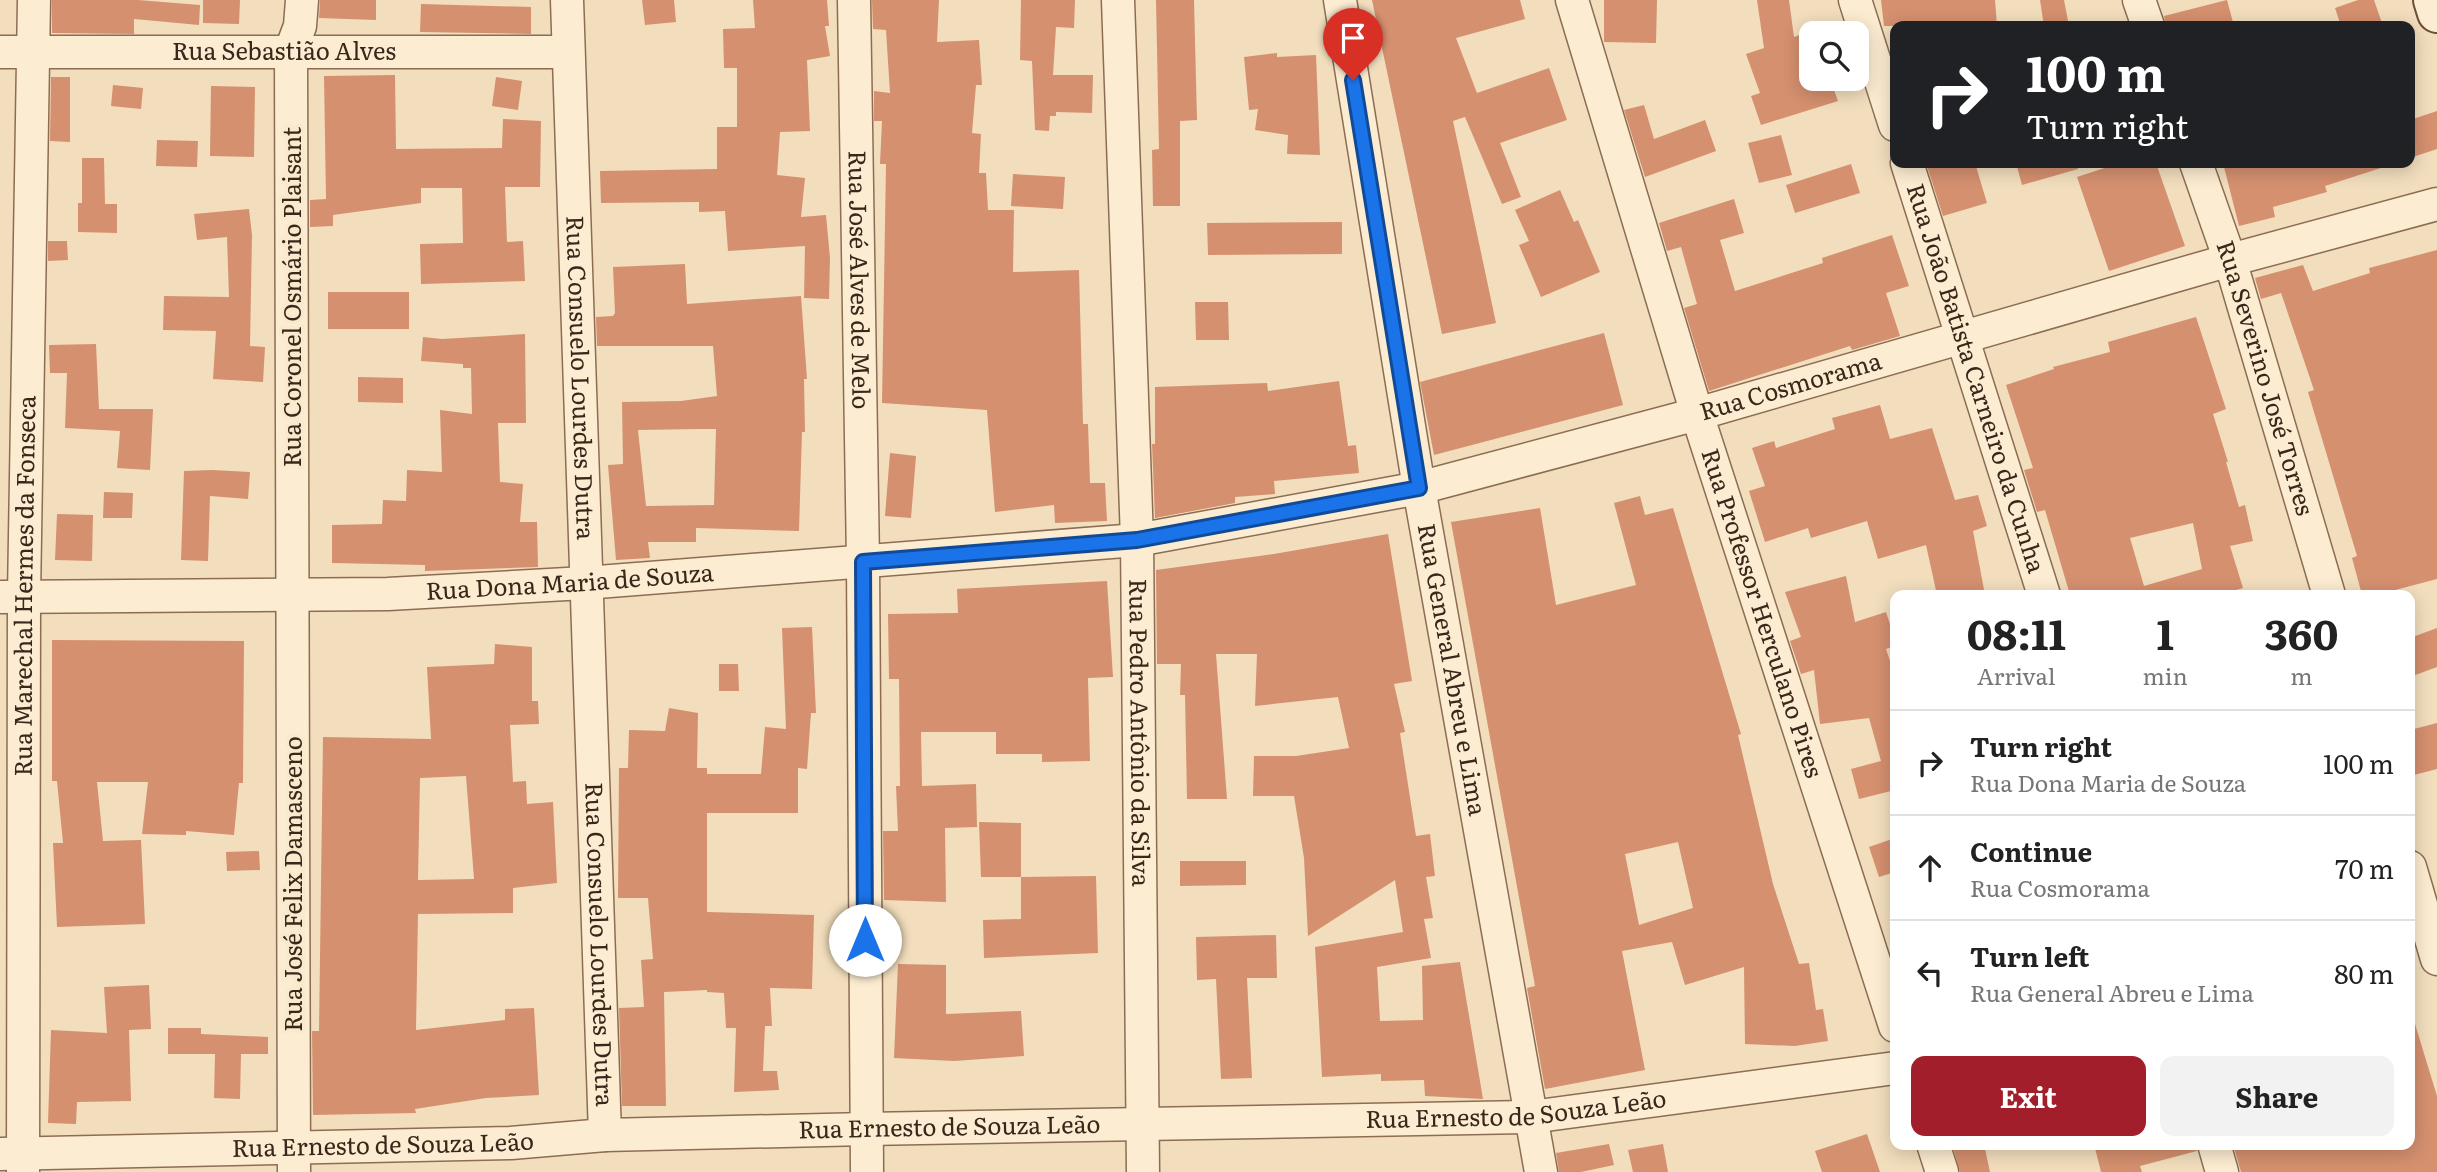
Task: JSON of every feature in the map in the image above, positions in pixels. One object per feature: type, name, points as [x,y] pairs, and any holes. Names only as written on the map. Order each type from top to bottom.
[{"type":"main road","points":[[2433,0],[2437,13]]},
{"type":"street","name":"Rua Marechal Hermes da Fonseca","points":[[16,1160],[12,596],[34,0]]},
{"type":"street","name":"Rua Coronel Osmário Plaisant","points":[[294,596],[291,50],[300,26],[302,0]]},
{"type":"street","name":"Rua Consuelo Lourdes Dutra","points":[[567,0],[566,52],[605,1135]]},
{"type":"street","name":"Rua José Alves de Melo","points":[[854,0],[863,562],[867,1172]]},
{"type":"street","name":"Rua Pedro Antônio da Silva","points":[[1118,0],[1137,540],[1143,1172]]},
{"type":"street","name":"Rua General Abreu e Lima","points":[[1340,0],[1419,488],[1541,1172]]},
{"type":"street","name":"Rua Professor Herculano Pires","points":[[1572,0],[1698,414],[1890,1010]]},
{"type":"street","points":[[1855,0],[1890,109]]},
{"type":"street","points":[[2139,0],[2146,21]]},
{"type":"street","name":"Rua Sebastião Alves","points":[[0,52],[566,52]]},
{"type":"street","name":"Rua João Batista Carneiro da Cunha","points":[[1910,168],[2042,590]]},
{"type":"street","name":"Rua Severino José Torres","points":[[2198,168],[2230,260],[2328,590]]},
{"type":"street","name":"Rua Cosmorama","points":[[1137,540],[1419,488],[1698,414],[2230,260],[2437,204]]},
{"type":"street","name":"Rua Dona Maria de Souza","points":[[12,596],[294,596],[585,583],[1137,540]]},
{"type":"street","name":"Rua José Felix Damasceno","points":[[294,596],[294,1159]]},
{"type":"street","points":[[2415,884],[2437,961],[2415,968]]},
{"type":"street","name":"Rua Ernesto de Souza Leão","points":[[16,1160],[511,1158],[605,1135],[1531,1117],[1890,1069]]},
{"type":"street","points":[[1935,1150],[1942,1172]]},
{"type":"street","points":[[2216,1150],[2222,1172]]},
{"type":"building","points":[[52,0],[138,0],[200,5],[199,25],[134,19],[134,34],[52,33]]},
{"type":"building","points":[[203,0],[240,0],[239,24],[203,23]]},
{"type":"building","points":[[320,0],[376,0],[376,20],[319,18]]},
{"type":"building","points":[[642,0],[674,0],[676,22],[645,25]]},
{"type":"building","points":[[753,0],[827,0],[829,26],[825,26],[830,56],[807,60],[810,131],[780,132],[777,175],[805,178],[801,217],[826,215],[830,258],[829,299],[804,298],[805,246],[728,251],[725,211],[699,212],[699,202],[601,203],[600,171],[717,169],[717,127],[737,127],[737,68],[724,68],[723,29],[755,28]]},
{"type":"building","points":[[872,0],[939,0],[937,42],[979,40],[982,85],[976,85],[972,133],[981,134],[979,173],[986,173],[988,210],[1014,210],[1013,272],[1079,270],[1083,424],[1088,424],[1090,483],[1105,483],[1107,521],[1055,523],[1054,505],[995,512],[987,410],[882,403],[886,164],[880,164],[882,121],[874,121],[874,91],[890,93],[886,30],[873,29]]},
{"type":"building","points":[[1021,0],[1075,0],[1074,28],[1056,27],[1053,75],[1093,75],[1092,113],[1056,112],[1056,116],[1050,116],[1049,131],[1035,130],[1032,61],[1020,60]]},
{"type":"building","points":[[1156,0],[1194,0],[1197,120],[1180,121],[1180,206],[1153,206],[1152,150],[1159,149]]},
{"type":"building","points":[[1372,0],[1520,0],[1525,19],[1456,38],[1477,93],[1549,68],[1567,120],[1500,143],[1521,197],[1502,204],[1465,117],[1453,121],[1496,323],[1442,334]]},
{"type":"building","points":[[1604,0],[1657,0],[1656,43],[1604,42]]},
{"type":"building","points":[[1757,0],[1789,0],[1794,37],[1799,35],[1799,91],[1834,91],[1838,101],[1761,125],[1751,96],[1760,93],[1746,54],[1764,48]]},
{"type":"building","points":[[1881,0],[1995,0],[1997,21],[1890,21],[1890,26],[1884,26]]},
{"type":"building","points":[[2040,0],[2064,0],[2068,21],[2043,21]]},
{"type":"building","points":[[2227,0],[2233,21],[2165,21],[2164,16]]},
{"type":"building","points":[[2358,0],[2374,0],[2381,21],[2339,21],[2335,8]]},
{"type":"building","points":[[421,4],[531,7],[531,34],[420,32]]},
{"type":"building","points":[[1277,53],[1277,57],[1316,55],[1320,155],[1287,154],[1288,135],[1255,130],[1258,109],[1249,110],[1244,57]]},
{"type":"building","points":[[395,75],[396,149],[502,148],[503,119],[541,121],[540,187],[505,187],[507,242],[523,241],[525,281],[421,284],[420,244],[463,243],[462,188],[421,188],[421,203],[333,215],[333,226],[310,227],[310,200],[326,199],[324,76]]},
{"type":"building","points":[[51,77],[70,77],[70,142],[50,141]]},
{"type":"building","points":[[496,77],[522,81],[518,110],[492,106]]},
{"type":"building","points":[[113,85],[143,88],[141,109],[111,106]]},
{"type":"building","points":[[211,86],[255,87],[254,157],[210,156]]},
{"type":"building","points":[[1644,105],[1654,139],[1705,120],[1716,151],[1645,177],[1624,110]]},
{"type":"building","points":[[2437,111],[2437,149],[2415,156],[2415,118]]},
{"type":"building","points":[[1781,135],[1792,175],[1759,183],[1748,143]]},
{"type":"building","points":[[157,140],[198,141],[197,167],[156,166]]},
{"type":"building","points":[[82,158],[104,158],[105,204],[117,204],[117,233],[78,232],[78,203],[82,203]]},
{"type":"building","points":[[1851,164],[1860,193],[1795,213],[1786,185]]},
{"type":"building","points":[[1928,168],[1976,168],[1987,203],[1943,216]]},
{"type":"building","points":[[2017,168],[2078,168],[2078,169],[2022,185]]},
{"type":"building","points":[[2105,168],[2158,168],[2185,246],[2109,271],[2077,177]]},
{"type":"building","points":[[2224,168],[2381,168],[2325,186],[2327,192],[2273,207],[2275,217],[2239,226]]},
{"type":"building","points":[[1013,174],[1065,177],[1063,209],[1011,206]]},
{"type":"building","points":[[1560,190],[1574,222],[1578,220],[1600,272],[1541,297],[1519,245],[1529,241],[1515,210]]},
{"type":"building","points":[[1734,199],[1744,233],[1720,240],[1735,291],[1823,263],[1822,258],[1892,235],[1909,286],[1886,293],[1900,336],[1852,350],[1850,346],[1709,391],[1684,308],[1697,304],[1681,247],[1667,251],[1659,223]]},
{"type":"building","points":[[249,209],[252,235],[250,346],[265,347],[263,382],[213,379],[216,331],[163,330],[164,296],[229,297],[227,237],[197,240],[194,214]]},
{"type":"building","points":[[1342,222],[1342,254],[1208,255],[1207,223]]},
{"type":"building","points":[[48,241],[67,241],[68,260],[48,261]]},
{"type":"building","points":[[2437,250],[2437,579],[2395,590],[2361,590],[2352,558],[2357,556],[2308,392],[2314,390],[2281,293],[2261,299],[2255,278],[2303,265],[2313,291],[2370,273],[2369,268]]},
{"type":"building","points":[[685,264],[687,304],[801,296],[807,379],[804,379],[805,432],[802,432],[799,531],[696,528],[696,542],[648,542],[650,558],[616,560],[608,465],[623,464],[622,402],[681,401],[717,396],[713,346],[597,346],[596,317],[613,316],[615,313],[613,267]],"holes":[[[716,429],[714,505],[646,506],[638,430]]]},
{"type":"building","points":[[328,292],[409,292],[409,329],[328,329]]},
{"type":"building","points":[[1195,302],[1228,302],[1229,340],[1196,340]]},
{"type":"building","points":[[2196,317],[2226,409],[2213,414],[2239,507],[2245,505],[2253,541],[2230,546],[2243,588],[2069,590],[2045,510],[2037,512],[2024,470],[2033,468],[2006,385],[2054,369],[2053,367],[2110,352],[2108,342]],"holes":[[[2193,523],[2202,569],[2144,586],[2130,538]]]},
{"type":"building","points":[[1604,333],[1623,405],[1434,455],[1420,382]]},
{"type":"building","points":[[525,334],[526,423],[498,423],[500,482],[523,484],[520,522],[537,522],[538,567],[425,571],[425,565],[332,563],[332,525],[382,524],[383,500],[406,501],[407,470],[442,472],[440,410],[472,414],[471,368],[463,368],[463,364],[421,361],[423,337],[442,339]]},
{"type":"building","points":[[96,344],[99,409],[153,409],[150,470],[117,468],[120,431],[65,428],[67,373],[50,373],[49,345]]},
{"type":"building","points":[[358,377],[403,378],[403,403],[358,402]]},
{"type":"building","points":[[1339,381],[1348,446],[1356,445],[1359,473],[1274,481],[1275,494],[1235,497],[1235,503],[1155,518],[1152,444],[1155,444],[1155,387],[1267,383],[1268,391]]},
{"type":"building","points":[[1880,405],[1890,439],[1932,428],[1955,500],[1978,495],[1987,526],[1973,531],[1984,590],[1936,590],[1926,545],[1878,559],[1867,521],[1811,538],[1808,528],[1765,542],[1749,491],[1765,486],[1752,448],[1774,441],[1776,448],[1835,429],[1832,418]]},
{"type":"building","points":[[890,453],[916,456],[911,518],[885,516]]},
{"type":"building","points":[[184,471],[250,472],[248,499],[210,496],[208,561],[181,560]]},
{"type":"building","points":[[104,492],[133,493],[132,518],[103,518]]},
{"type":"building","points":[[1640,496],[1645,515],[1673,508],[1741,734],[1738,735],[1773,884],[1799,964],[1809,963],[1816,1010],[1823,1009],[1828,1041],[1795,1046],[1745,1044],[1744,967],[1685,985],[1672,942],[1622,951],[1645,1070],[1545,1089],[1527,988],[1535,986],[1451,522],[1540,508],[1556,605],[1636,585],[1614,503]],"holes":[[[1678,842],[1693,908],[1639,925],[1625,854]]]},
{"type":"building","points":[[57,514],[93,515],[92,561],[55,560]]},
{"type":"building","points":[[1388,534],[1412,681],[1394,684],[1405,732],[1400,733],[1416,836],[1430,834],[1435,876],[1426,877],[1433,918],[1424,919],[1431,958],[1377,967],[1380,1021],[1423,1020],[1422,966],[1460,962],[1483,1099],[1425,1096],[1424,1080],[1381,1081],[1381,1074],[1322,1077],[1315,947],[1403,932],[1395,880],[1308,936],[1304,858],[1294,796],[1253,796],[1254,756],[1296,756],[1349,748],[1338,697],[1255,706],[1257,654],[1216,654],[1227,799],[1187,799],[1185,695],[1180,695],[1181,664],[1157,664],[1156,570],[1274,554]]},
{"type":"building","points":[[1846,576],[1855,622],[1886,612],[1890,624],[1890,648],[1886,649],[1890,661],[1890,791],[1859,799],[1851,769],[1881,761],[1869,718],[1820,724],[1814,670],[1801,674],[1790,641],[1801,637],[1785,592]]},
{"type":"building","points":[[1107,581],[1113,677],[1088,678],[1090,761],[1042,762],[1042,754],[996,754],[996,732],[921,732],[922,786],[976,784],[977,827],[945,828],[946,902],[884,900],[883,831],[898,831],[896,786],[900,786],[899,679],[889,679],[888,614],[958,613],[957,589]]},
{"type":"building","points":[[812,627],[816,713],[811,713],[807,769],[798,768],[798,813],[707,813],[707,912],[814,915],[812,989],[770,988],[772,1026],[765,1026],[763,1071],[777,1071],[779,1090],[734,1092],[736,1028],[726,1028],[724,993],[707,990],[664,992],[666,1106],[622,1106],[619,1008],[644,1007],[641,960],[653,959],[648,898],[618,898],[619,768],[628,768],[629,730],[665,731],[669,708],[698,713],[697,768],[707,768],[707,774],[761,774],[765,727],[786,729],[782,628]]},
{"type":"building","points":[[2437,628],[2437,667],[2415,675],[2415,636]]},
{"type":"building","points":[[52,640],[244,641],[243,783],[239,783],[234,835],[186,831],[186,835],[142,834],[148,782],[97,782],[103,841],[141,840],[145,924],[57,927],[53,843],[63,843],[57,781],[52,781]]},
{"type":"building","points":[[495,644],[532,647],[532,701],[538,701],[539,724],[510,725],[513,782],[526,781],[527,804],[553,802],[557,883],[513,888],[513,913],[418,914],[416,1030],[505,1020],[505,1009],[534,1008],[539,1095],[486,1098],[415,1109],[416,1113],[313,1115],[312,1031],[319,1031],[323,737],[431,739],[427,667],[494,664]],"holes":[[[466,776],[474,879],[418,880],[420,778]]]},
{"type":"building","points":[[719,664],[738,664],[739,691],[719,691]]},
{"type":"building","points":[[2437,723],[2437,769],[2415,775],[2415,729]]},
{"type":"building","points":[[979,822],[1021,823],[1021,877],[981,877]]},
{"type":"building","points":[[1890,840],[1890,874],[1879,877],[1869,847]]},
{"type":"building","points":[[259,851],[260,870],[227,871],[226,852]]},
{"type":"building","points":[[1180,861],[1246,861],[1246,885],[1180,886]]},
{"type":"building","points":[[1096,876],[1098,953],[984,958],[983,920],[1021,919],[1021,877]]},
{"type":"building","points":[[1276,935],[1277,978],[1247,978],[1252,1078],[1221,1079],[1216,979],[1197,980],[1196,937]]},
{"type":"building","points":[[898,964],[946,965],[946,1014],[1021,1011],[1024,1056],[954,1061],[894,1058]]},
{"type":"building","points":[[149,985],[151,1029],[129,1030],[131,1101],[77,1102],[76,1124],[48,1123],[51,1030],[107,1033],[104,987]]},
{"type":"building","points":[[2415,1024],[2437,1096],[2437,1172],[2241,1172],[2235,1150],[2415,1150]]},
{"type":"building","points":[[168,1028],[201,1028],[201,1034],[268,1037],[268,1054],[241,1054],[240,1099],[214,1098],[215,1054],[168,1054]]},
{"type":"building","points":[[1867,1134],[1880,1172],[1822,1172],[1815,1151]]},
{"type":"building","points":[[1609,1144],[1614,1165],[1581,1172],[1559,1172],[1556,1153]]},
{"type":"building","points":[[1663,1144],[1668,1172],[1633,1172],[1628,1150]]},
{"type":"building","points":[[1954,1150],[1985,1150],[1990,1172],[1960,1172]]},
{"type":"building","points":[[2096,1150],[2197,1150],[2140,1166],[2142,1172],[2101,1172]]},
{"type":"route","points":[[865,940],[863,562],[1137,540],[1419,488],[1353,80]]}]
